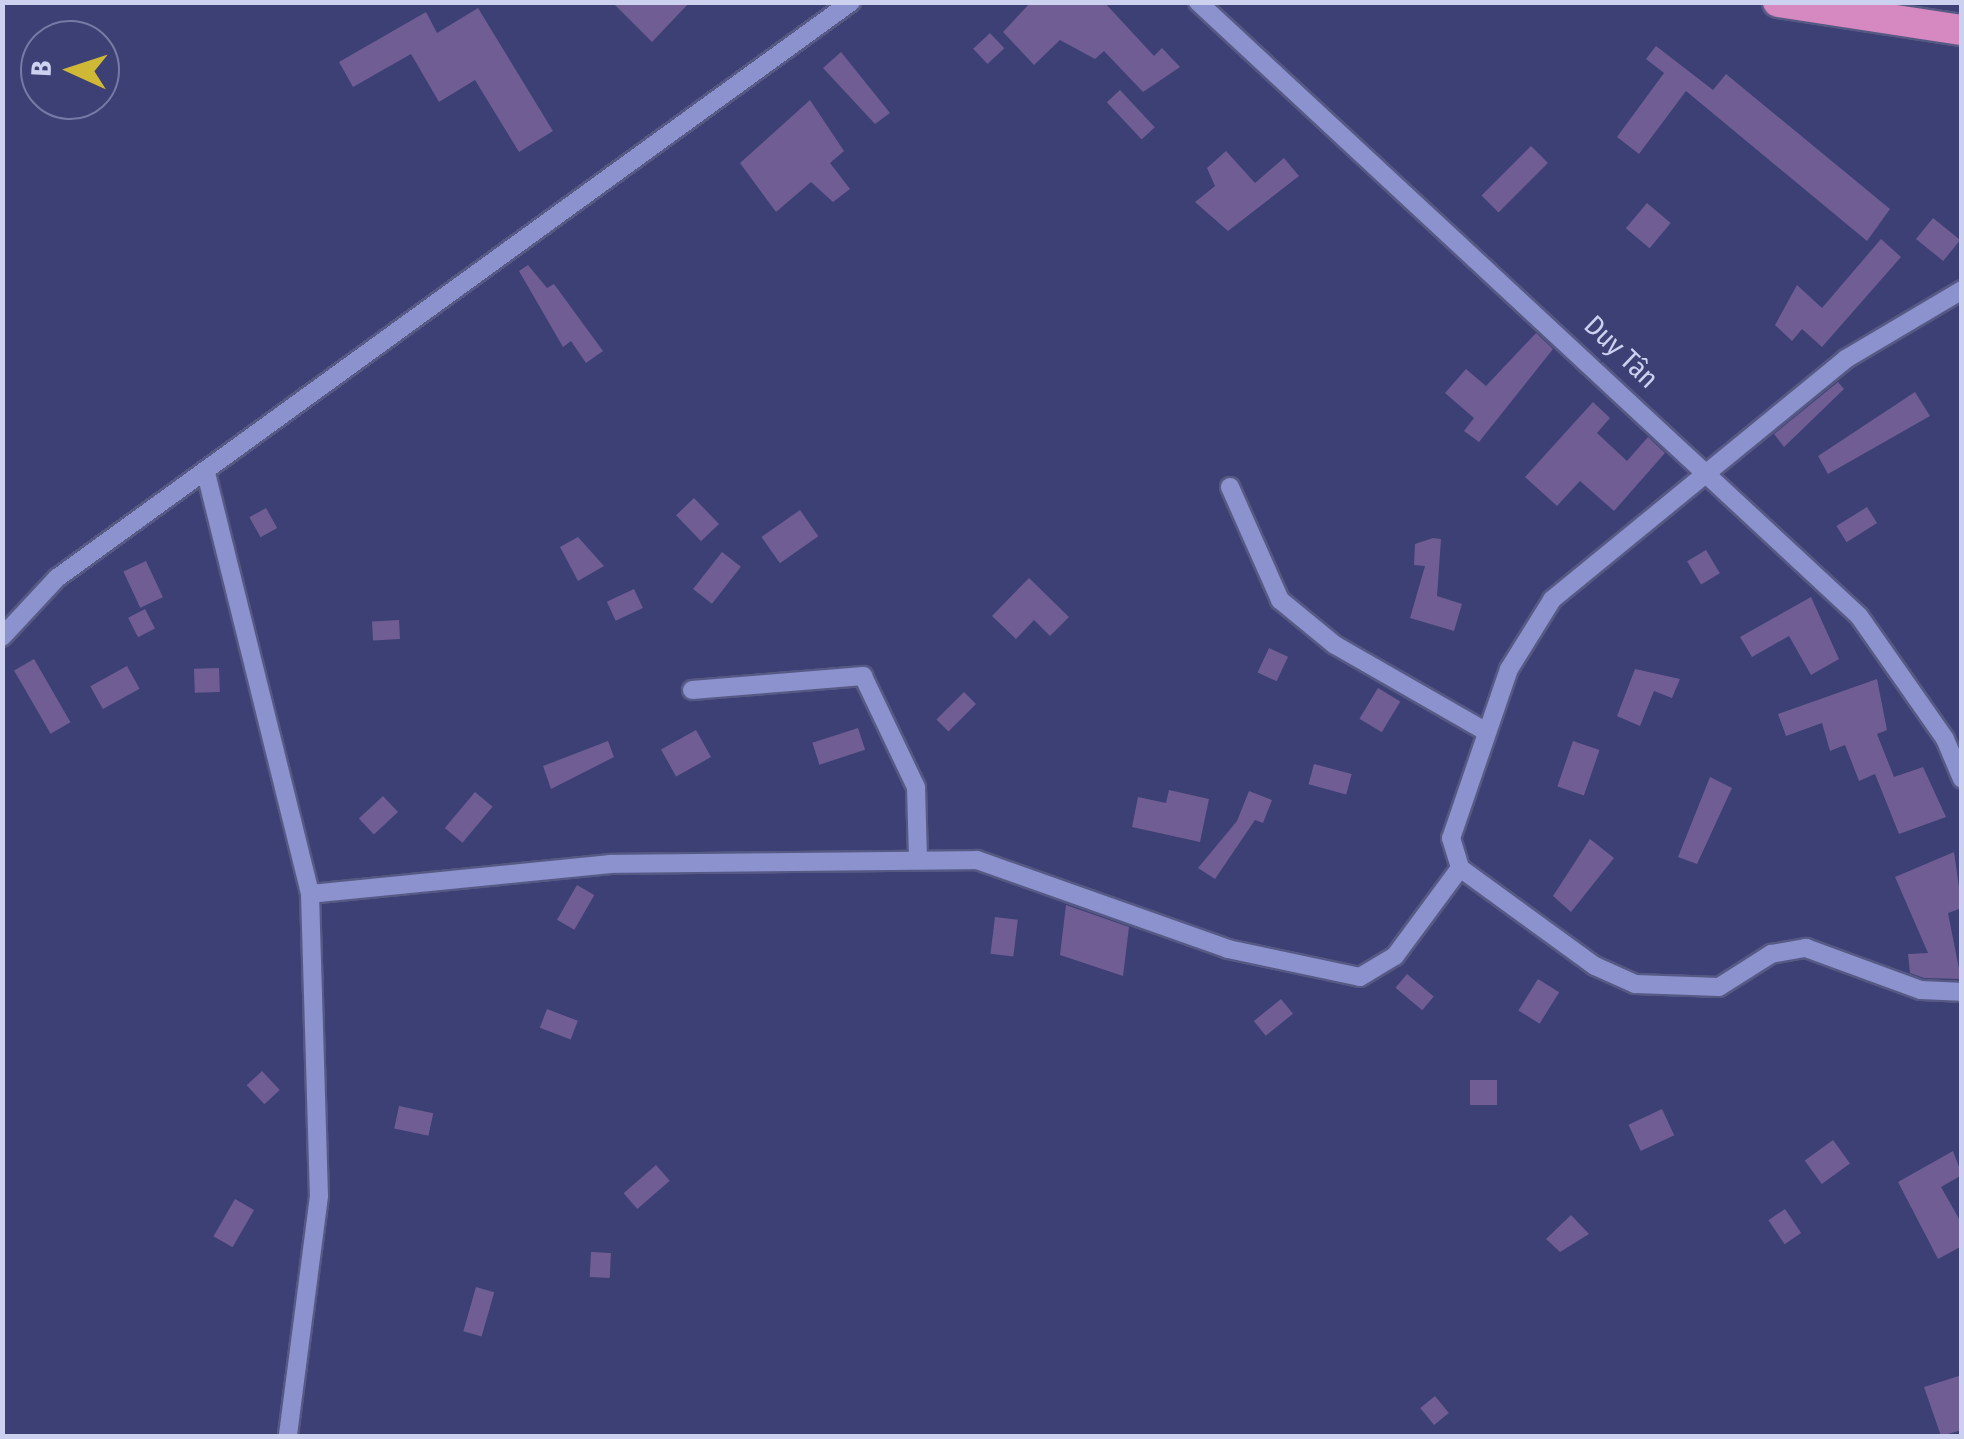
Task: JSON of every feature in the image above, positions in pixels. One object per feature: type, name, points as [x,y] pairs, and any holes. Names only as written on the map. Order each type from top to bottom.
[{"type":"highway","points":[[1778,2],[1962,30]]},
{"type":"street","points":[[2,638],[57,578],[851,2]]},
{"type":"street","name":"Duy Tân","points":[[1198,2],[1860,616],[1962,779]]},
{"type":"street","points":[[310,894],[610,864],[918,858],[998,863],[1228,949],[1360,977],[1395,956],[1460,868],[1454,819],[1510,669],[1552,600],[1846,358],[1962,290]]},
{"type":"street","points":[[206,473],[310,894],[320,1160],[288,1436]]},
{"type":"street","points":[[1230,487],[1280,600],[1336,645],[1487,732]]},
{"type":"street","points":[[692,690],[863,676],[916,787],[918,858]]},
{"type":"street","points":[[1460,868],[1595,966],[1635,984],[1719,988],[1771,954],[1806,948],[1921,990],[1962,992]]},
{"type":"building","points":[[612,2],[690,2],[652,42]]},
{"type":"building","points":[[1031,2],[1104,2],[1154,56],[1162,48],[1180,67],[1143,92],[1104,51],[1095,59],[1060,40],[1034,65],[1003,32]]},
{"type":"building","points":[[478,8],[553,131],[519,152],[475,80],[439,102],[411,54],[353,87],[339,62],[426,12],[437,33]]},
{"type":"building","points":[[990,33],[1004,48],[988,64],[973,49]]},
{"type":"building","points":[[1656,46],[1713,90],[1726,74],[1890,209],[1867,241],[1686,91],[1639,154],[1617,137],[1664,73],[1646,59]]},
{"type":"building","points":[[841,52],[890,113],[875,124],[823,68]]},
{"type":"building","points":[[1120,90],[1155,127],[1142,140],[1107,102]]},
{"type":"building","points":[[810,100],[844,151],[830,163],[850,189],[833,202],[811,182],[776,212],[740,163]]},
{"type":"building","points":[[1531,146],[1548,163],[1498,212],[1482,195]]},
{"type":"building","points":[[1226,151],[1255,183],[1284,158],[1299,176],[1228,231],[1195,202],[1215,186],[1207,168]]},
{"type":"building","points":[[1647,203],[1671,223],[1650,248],[1626,228]]},
{"type":"building","points":[[1933,218],[1960,240],[1943,261],[1916,239]]},
{"type":"building","points":[[1881,239],[1901,257],[1822,347],[1802,329],[1792,341],[1775,325],[1797,285],[1822,308]]},
{"type":"building","points":[[528,265],[547,288],[554,284],[603,351],[586,363],[571,341],[563,347],[519,271]]},
{"type":"building","points":[[1536,333],[1553,349],[1479,442],[1464,431],[1474,418],[1445,393],[1466,369],[1486,386]]},
{"type":"building","points":[[1838,382],[1844,389],[1784,447],[1774,434]]},
{"type":"building","points":[[1915,392],[1930,416],[1828,474],[1818,456]]},
{"type":"building","points":[[1593,402],[1610,418],[1597,433],[1627,461],[1648,437],[1665,453],[1614,511],[1580,481],[1557,506],[1525,477]]},
{"type":"building","points":[[694,498],[719,524],[701,541],[676,515]]},
{"type":"building","points":[[1867,507],[1877,523],[1847,542],[1836,526]]},
{"type":"building","points":[[266,508],[277,528],[261,537],[249,517]]},
{"type":"building","points":[[800,510],[818,536],[780,563],[761,537]]},
{"type":"building","points":[[578,537],[604,566],[578,581],[560,547]]},
{"type":"building","points":[[1441,539],[1437,596],[1462,604],[1454,631],[1410,618],[1425,566],[1414,565],[1415,544]]},
{"type":"building","points":[[1706,550],[1720,573],[1701,584],[1687,561]]},
{"type":"building","points":[[722,552],[741,567],[712,604],[693,589]]},
{"type":"building","points":[[146,561],[163,597],[140,608],[123,572]]},
{"type":"building","points":[[1029,578],[1069,617],[1050,636],[1034,620],[1016,639],[992,616]]},
{"type":"building","points":[[634,589],[643,608],[616,621],[607,602]]},
{"type":"building","points":[[1811,597],[1839,659],[1811,675],[1789,636],[1752,657],[1740,637]]},
{"type":"building","points":[[145,609],[155,629],[138,637],[128,618]]},
{"type":"building","points":[[399,620],[400,639],[373,640],[372,621]]},
{"type":"building","points":[[1269,648],[1288,657],[1277,681],[1258,672]]},
{"type":"building","points":[[34,659],[70,722],[51,734],[14,670]]},
{"type":"building","points":[[127,666],[140,689],[103,709],[90,686]]},
{"type":"building","points":[[219,668],[220,692],[195,693],[194,669]]},
{"type":"building","points":[[1635,669],[1680,679],[1672,698],[1654,691],[1640,726],[1617,716]]},
{"type":"building","points":[[1877,679],[1887,730],[1877,734],[1894,777],[1923,767],[1946,817],[1899,834],[1875,774],[1859,781],[1845,745],[1830,751],[1822,723],[1786,736],[1778,714]]},
{"type":"building","points":[[1378,688],[1400,701],[1382,732],[1359,719]]},
{"type":"building","points":[[964,692],[976,704],[948,732],[936,720]]},
{"type":"building","points":[[858,728],[865,750],[819,765],[812,743]]},
{"type":"building","points":[[696,730],[711,757],[676,777],[661,749]]},
{"type":"building","points":[[608,741],[614,757],[551,789],[543,766]]},
{"type":"building","points":[[1573,741],[1599,750],[1584,796],[1557,786]]},
{"type":"building","points":[[1314,764],[1352,774],[1346,794],[1309,784]]},
{"type":"building","points":[[1710,777],[1732,788],[1697,864],[1678,857]]},
{"type":"building","points":[[1169,790],[1209,799],[1200,842],[1132,827],[1138,797],[1166,803]]},
{"type":"building","points":[[1249,791],[1272,800],[1263,823],[1255,820],[1215,879],[1198,868],[1237,821]]},
{"type":"building","points":[[475,792],[493,807],[462,843],[445,828]]},
{"type":"building","points":[[383,796],[398,812],[374,835],[359,819]]},
{"type":"building","points":[[1590,839],[1614,858],[1571,912],[1553,896]]},
{"type":"building","points":[[1954,852],[1962,908],[1948,913],[1961,979],[1924,978],[1910,973],[1908,954],[1928,953],[1895,877]]},
{"type":"building","points":[[577,885],[594,895],[574,930],[557,920]]},
{"type":"building","points":[[1066,905],[1129,927],[1123,976],[1060,955]]},
{"type":"building","points":[[995,917],[1018,920],[1013,957],[990,954]]},
{"type":"building","points":[[1407,974],[1434,996],[1422,1010],[1395,988]]},
{"type":"building","points":[[1538,979],[1559,992],[1540,1024],[1518,1010]]},
{"type":"building","points":[[1281,999],[1293,1014],[1266,1036],[1254,1021]]},
{"type":"building","points":[[547,1009],[578,1021],[571,1039],[540,1028]]},
{"type":"building","points":[[262,1071],[280,1090],[264,1104],[247,1085]]},
{"type":"building","points":[[1470,1080],[1497,1080],[1497,1105],[1470,1105]]},
{"type":"building","points":[[399,1106],[433,1113],[428,1136],[394,1128]]},
{"type":"building","points":[[1662,1109],[1674,1135],[1641,1151],[1628,1125]]},
{"type":"building","points":[[1833,1140],[1850,1163],[1822,1184],[1805,1161]]},
{"type":"building","points":[[1953,1151],[1962,1175],[1941,1187],[1962,1224],[1962,1246],[1938,1259],[1898,1182]]},
{"type":"building","points":[[656,1165],[670,1181],[637,1209],[624,1193]]},
{"type":"building","points":[[235,1199],[254,1210],[233,1247],[214,1236]]},
{"type":"building","points":[[1785,1209],[1801,1233],[1785,1244],[1768,1220]]},
{"type":"building","points":[[1571,1215],[1589,1234],[1560,1252],[1546,1239]]},
{"type":"building","points":[[591,1252],[611,1253],[610,1278],[590,1277]]},
{"type":"building","points":[[476,1287],[494,1292],[482,1336],[463,1331]]},
{"type":"building","points":[[1962,1375],[1962,1430],[1941,1436],[1924,1387]]},
{"type":"building","points":[[1435,1396],[1449,1413],[1434,1425],[1420,1408]]}]
